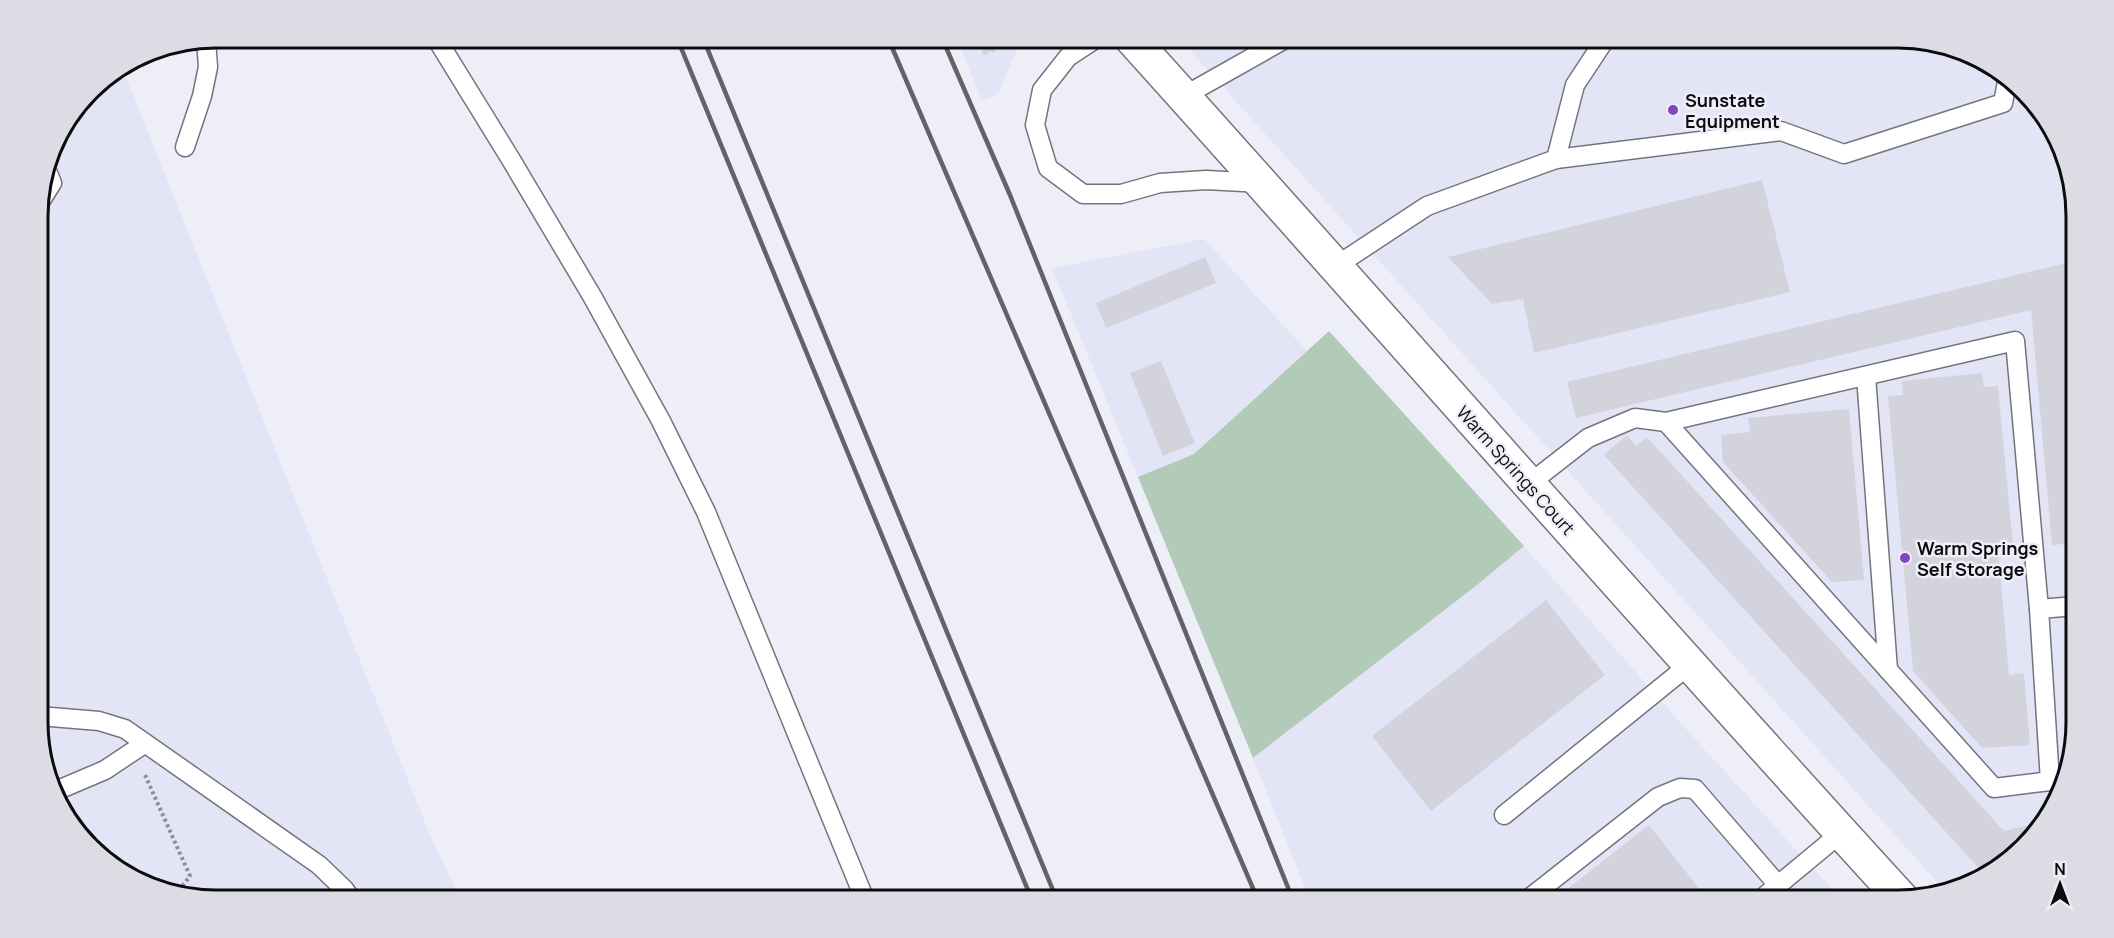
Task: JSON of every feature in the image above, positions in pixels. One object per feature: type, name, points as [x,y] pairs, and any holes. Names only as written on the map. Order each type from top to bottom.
[{"type":"street","name":"Warm Springs Court","points":[[1140,48],[1263,183],[1689,665],[1894,890]]},
{"type":"lane","points":[[185,147],[202,96],[208,67],[207,48]]},
{"type":"lane","points":[[442,48],[592,296],[661,421],[706,512],[861,890]]},
{"type":"lane","points":[[1082,48],[1068,57],[1042,90],[1035,125],[1048,168],[1083,194],[1121,194],[1160,183],[1206,180],[1263,183]]},
{"type":"lane","points":[[1184,96],[1269,48]]},
{"type":"lane","points":[[1556,159],[1575,85],[1599,48]]},
{"type":"lane","points":[[1336,266],[1427,206],[1556,159],[1781,131],[1844,154],[2003,103],[2006,88]]},
{"type":"lane","points":[[1529,484],[1588,438],[1635,418],[1666,423],[2015,341],[2039,609],[2050,781],[1994,788],[1666,423]]},
{"type":"lane","points":[[1866,376],[1888,670]]},
{"type":"lane","points":[[2039,609],[2066,607]]},
{"type":"lane","points":[[1504,815],[1689,665]]},
{"type":"lane","points":[[48,717],[99,721],[125,729],[319,865],[345,890]]},
{"type":"lane","points":[[62,788],[105,770],[144,744]]},
{"type":"lane","points":[[1540,890],[1658,797],[1680,788],[1695,789],[1778,885]]},
{"type":"lane","points":[[1772,890],[1841,833]]},
{"type":"path","points":[[125,729],[190,876],[182,886]]},
{"type":"shaded area","points":[[961,48],[1018,48],[998,94],[982,101]]},
{"type":"shaded area","points":[[1188,48],[1920,49],[1962,61],[1982,71],[2017,97],[2043,132],[2053,152],[2065,194],[2066,733],[2063,754],[2053,786],[2043,806],[2017,841],[1982,867],[1939,884]]},
{"type":"shaded area","points":[[125,75],[430,835],[456,890],[205,890],[162,881],[132,867],[114,855],[97,841],[83,824],[61,786],[49,744],[48,722],[48,205],[57,162],[76,123],[97,97]]},
{"type":"shaded area","points":[[1204,239],[1307,351],[1194,454],[1138,477],[1052,268]]},
{"type":"shaded area","points":[[1524,546],[1833,890],[1306,890],[1253,758]]},
{"type":"green space","points":[[1329,331],[1524,546],[1253,758],[1138,477],[1194,454]]},
{"type":"building","points":[[980,48],[1002,48],[995,49],[996,51],[992,53],[991,51],[984,56]]},
{"type":"building","points":[[1762,180],[1790,292],[1534,353],[1523,299],[1492,304],[1448,257]]},
{"type":"building","points":[[1205,257],[1216,283],[1106,328],[1096,303]]},
{"type":"building","points":[[2066,263],[2066,544],[2052,545],[2031,310],[1576,418],[1567,382]]},
{"type":"building","points":[[1161,361],[1195,443],[1163,456],[1130,373]]},
{"type":"building","points":[[1982,373],[1984,387],[1998,386],[2013,545],[1998,546],[2009,675],[2024,673],[2030,745],[1982,748],[1913,671],[1888,396],[1903,395],[1902,381]]},
{"type":"building","points":[[1849,409],[1864,580],[1832,582],[1723,462],[1721,435],[1750,432],[1748,418]]},
{"type":"building","points":[[1627,435],[1636,446],[1647,437],[2004,831],[2030,825],[2017,841],[1979,868],[1604,455]]},
{"type":"building","points":[[1546,600],[1605,675],[1431,811],[1372,736]]},
{"type":"building","points":[[1649,825],[1700,890],[1566,890]]},
{"type":"railway","points":[[681,48],[1028,890]]},
{"type":"railway","points":[[707,48],[1053,890]]},
{"type":"railway","points":[[892,48],[1254,890]]},
{"type":"railway","points":[[946,48],[1010,195],[1289,890]]},
{"type":"place","name":"Sunstate Equipment","points":[[1673,110]]},
{"type":"place","name":"Warm Springs Self Storage","points":[[1905,558]]}]
